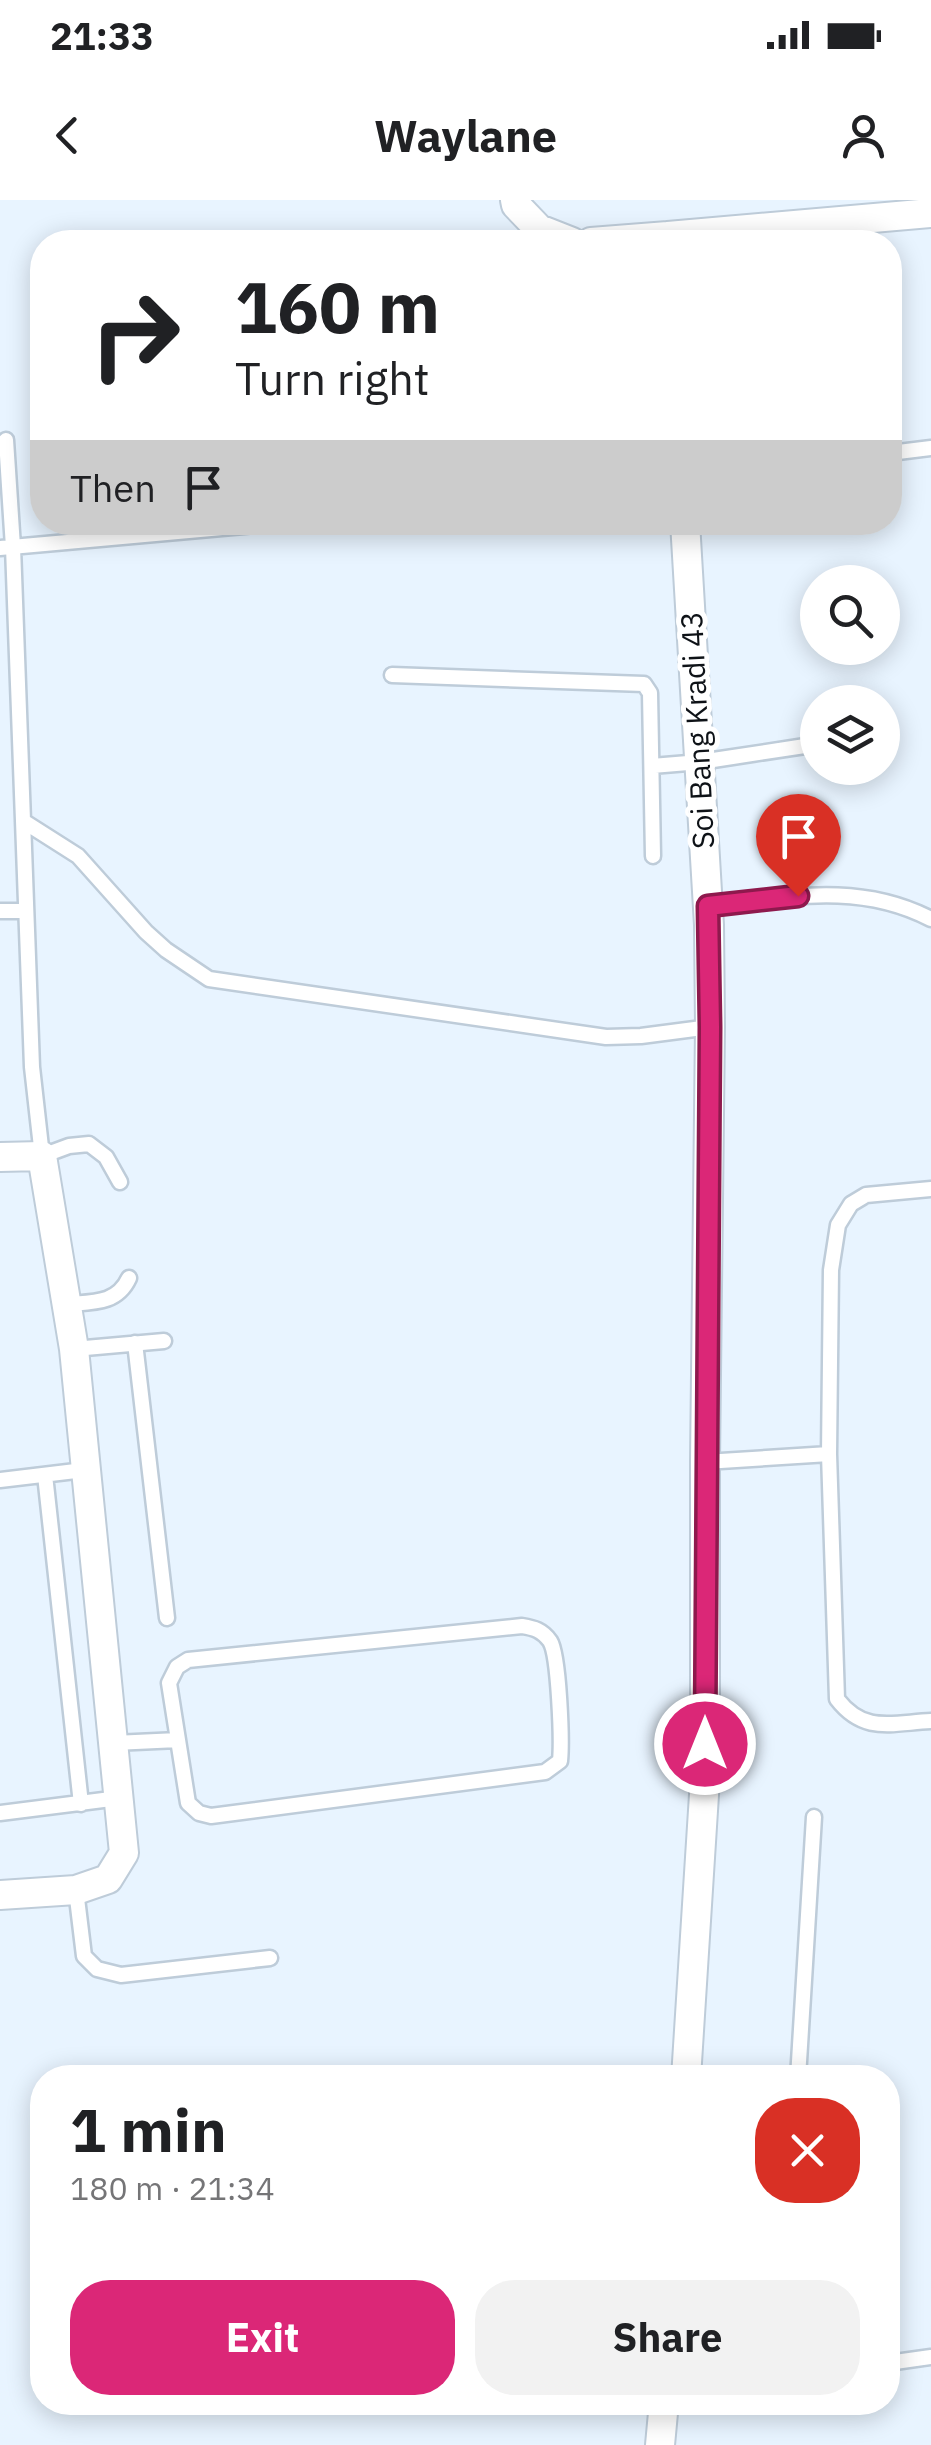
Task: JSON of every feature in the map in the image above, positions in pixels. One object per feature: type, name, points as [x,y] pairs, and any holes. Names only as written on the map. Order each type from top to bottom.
[{"type":"street","points":[[515,200],[542,230]]},
{"type":"street","points":[[759,230],[931,213]]},
{"type":"street","name":"Soi Bang Kradi 43","points":[[686,535],[708,906],[710,1027],[705,1779],[687,2065]]},
{"type":"street","points":[[0,1157],[42,1156],[74,1349],[124,1853],[108,1879],[76,1890],[0,1895]]},
{"type":"street","points":[[660,2445],[663,2415]]},
{"type":"lane","points":[[6,440],[7,548],[32,1067],[42,1156],[69,1146],[89,1144],[106,1156],[120,1182]]},
{"type":"lane","points":[[902,451],[931,448]]},
{"type":"lane","points":[[7,548],[148,535]]},
{"type":"lane","points":[[392,675],[644,684],[650,694],[653,856]]},
{"type":"lane","points":[[652,766],[800,747]]},
{"type":"lane","points":[[23,821],[78,856],[146,932],[209,979],[606,1036],[710,1027]]},
{"type":"lane","points":[[708,906],[828,894],[872,897],[931,918]]},
{"type":"lane","points":[[0,912],[26,911]]},
{"type":"lane","points":[[931,1189],[866,1195],[851,1204],[838,1225],[832,1270],[830,1454],[837,1699],[849,1715],[867,1725],[931,1721]]},
{"type":"lane","points":[[68,1304],[106,1300],[123,1291],[129,1278]]},
{"type":"lane","points":[[74,1349],[164,1341]]},
{"type":"lane","points":[[134,1343],[166,1618]]},
{"type":"lane","points":[[705,1462],[830,1454]]},
{"type":"lane","points":[[0,1480],[84,1470]]},
{"type":"lane","points":[[45,1475],[81,1804]]},
{"type":"lane","points":[[522,1626],[540,1630],[552,1644],[562,1741],[560,1761],[545,1772],[210,1816],[199,1813],[188,1803],[178,1740],[169,1683],[177,1667],[188,1660],[522,1626]]},
{"type":"lane","points":[[114,1742],[178,1740]]},
{"type":"lane","points":[[0,1813],[120,1798]]},
{"type":"lane","points":[[799,2065],[814,1817]]},
{"type":"lane","points":[[76,1890],[84,1956],[97,1968],[121,1975],[270,1958]]},
{"type":"lane","points":[[900,2362],[931,2357]]},
{"type":"route","points":[[705,1744],[708,906],[798,896]]}]
